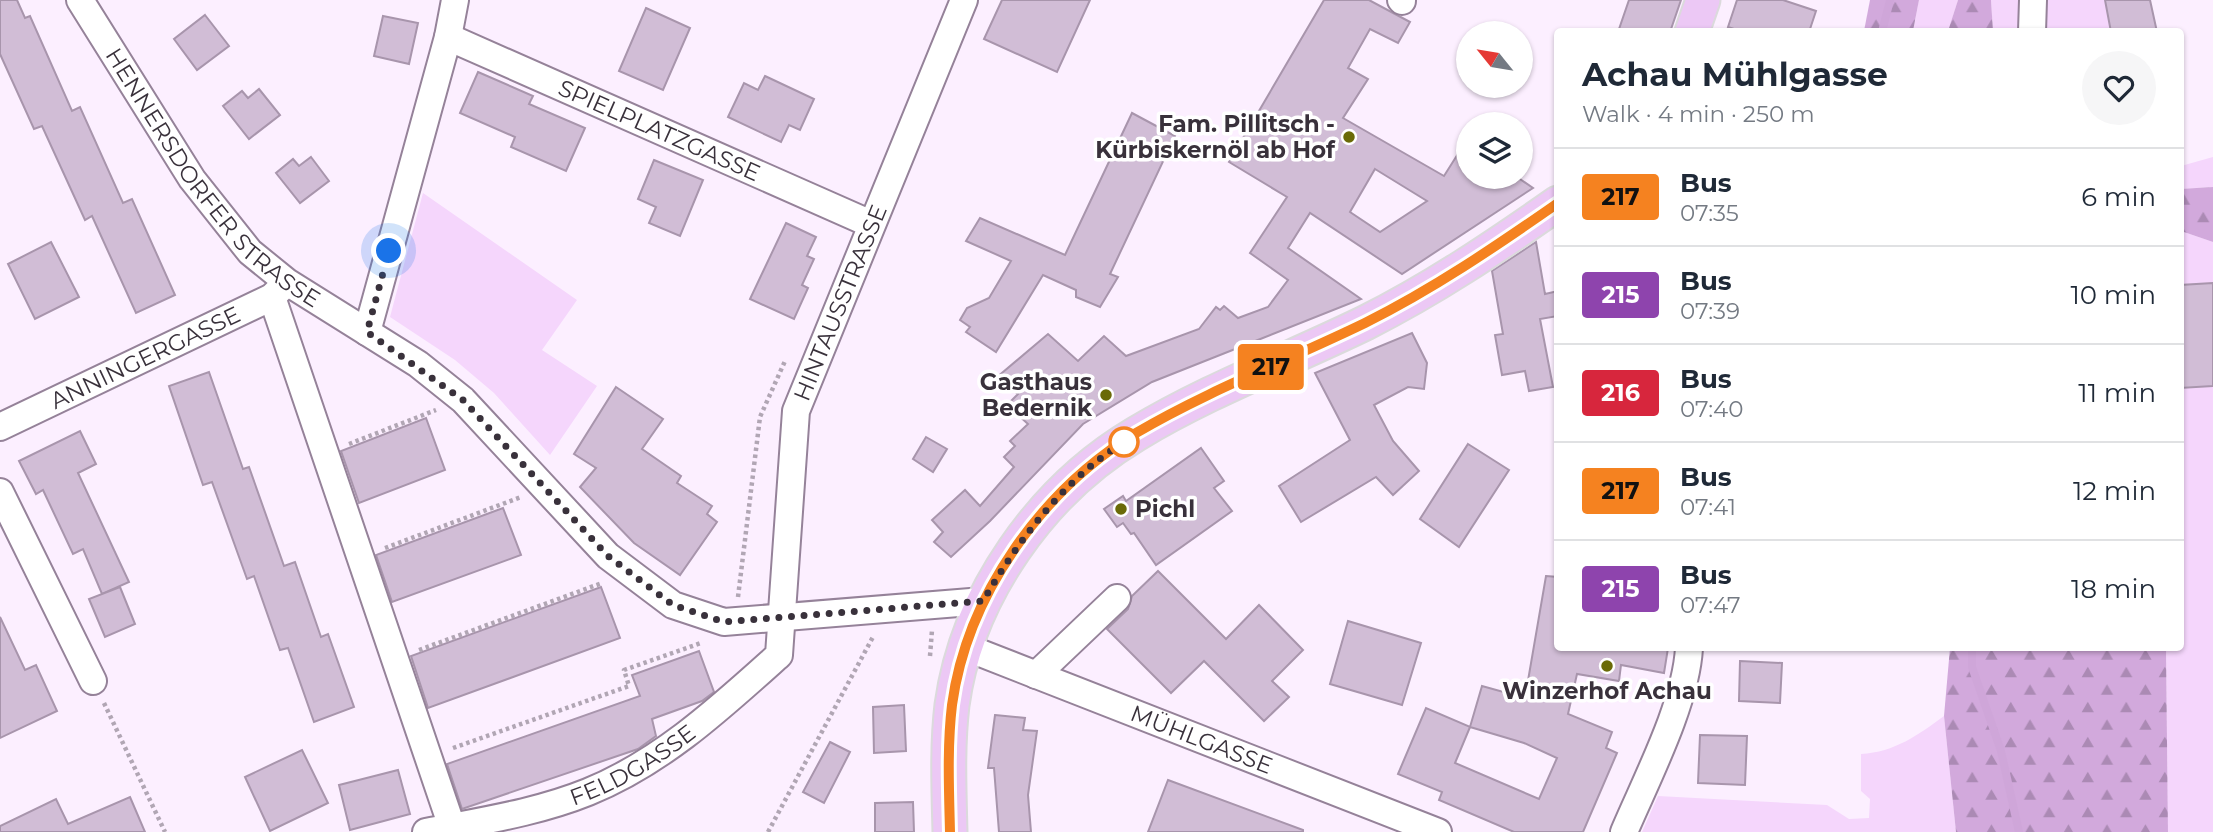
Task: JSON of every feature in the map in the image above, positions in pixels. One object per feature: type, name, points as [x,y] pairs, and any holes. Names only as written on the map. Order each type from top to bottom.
[{"type":"main road","points":[[1693,28],[1703,0]]},
{"type":"main road","points":[[950,832],[952,705],[965,647],[983,601],[1020,542],[1043,515],[1120,444],[1174,412],[1417,296],[1554,206]]},
{"type":"street","name":"HENNERSDORFER STRASSE","points":[[80,0],[192,180],[279,290],[367,332],[463,400],[608,556],[673,605],[724,622]]},
{"type":"street","points":[[367,332],[448,37],[455,0]]},
{"type":"street","name":"HINTAUSSTRASSE","points":[[780,620],[796,411],[964,0]]},
{"type":"street","points":[[2032,28],[2034,0]]},
{"type":"street","name":"SPIELPLATZGASSE","points":[[448,37],[871,224]]},
{"type":"street","name":"ANNINGERGASSE","points":[[0,427],[279,290]]},
{"type":"street","points":[[279,290],[325,453],[452,827]]},
{"type":"street","points":[[0,492],[93,681]]},
{"type":"street","points":[[1035,675],[1117,597]]},
{"type":"street","points":[[724,622],[780,620],[983,601]]},
{"type":"street","name":"FELDGASSE","points":[[426,832],[555,804],[619,778],[650,760],[690,732],[779,655],[780,620]]},
{"type":"street","name":"MÜHLGASSE","points":[[965,647],[1035,675],[1275,756],[1438,832]]},
{"type":"street","points":[[1623,832],[1659,751],[1688,665],[1689,651]]},
{"type":"path","points":[[429,756],[629,686],[624,670],[713,638],[737,603],[760,417],[788,354]]},
{"type":"path","points":[[325,453],[463,400]]},
{"type":"path","points":[[361,556],[545,488]]},
{"type":"path","points":[[395,659],[630,573]]},
{"type":"path","points":[[768,832],[888,610]]},
{"type":"path","points":[[93,681],[164,832]]},
{"type":"shaded area","points":[[1919,0],[1958,0],[1949,28],[1914,28]]},
{"type":"shaded area","points":[[1991,0],[2105,0],[2110,28],[1993,28]]},
{"type":"shaded area","points":[[2213,157],[2213,187],[2184,189],[2184,165]]},
{"type":"shaded area","points":[[423,193],[577,300],[542,350],[597,386],[550,455],[494,393],[455,360],[390,317]]},
{"type":"shaded area","points":[[2184,232],[2213,242],[2213,832],[2168,832],[2166,651],[2184,651]]},
{"type":"shaded area","points":[[1944,716],[1956,832],[1642,832],[1658,796],[1827,805],[1849,819],[1869,818],[1870,799],[1861,791],[1861,754],[1895,746]]},
{"type":"green space","points":[[1870,0],[1919,0],[1914,28],[1865,28]]},
{"type":"green space","points":[[1958,0],[1991,0],[1993,28],[1949,28]]},
{"type":"green space","points":[[2213,187],[2213,242],[2184,232],[2184,189]]},
{"type":"green space","points":[[1950,651],[2166,651],[2168,832],[1956,832],[1944,716]]},
{"type":"building","points":[[0,0],[17,0],[25,18],[30,16],[72,111],[80,107],[123,203],[132,199],[175,295],[136,313],[92,216],[85,220],[42,126],[34,129],[0,54]]},
{"type":"building","points":[[1002,0],[1090,0],[1057,72],[984,39]]},
{"type":"building","points":[[1324,0],[1369,0],[1410,22],[1398,43],[1370,29],[1348,68],[1368,79],[1343,118],[1444,176],[1456,157],[1456,189],[1531,189],[1402,274],[1310,213],[1288,248],[1361,299],[1152,382],[1083,424],[990,521],[951,557],[934,542],[943,532],[932,520],[965,490],[980,506],[1014,467],[1004,457],[1015,446],[1010,441],[1028,424],[1007,405],[1018,394],[996,378],[1048,334],[1078,361],[1104,336],[1126,356],[1199,329],[1216,307],[1220,310],[1224,306],[1238,318],[1268,307],[1288,280],[1250,253],[1287,197],[1229,162]],"holes":[[[1375,169],[1427,201],[1380,232],[1350,212]]]},
{"type":"building","points":[[1629,0],[1681,0],[1671,28],[1619,28]]},
{"type":"building","points":[[1737,0],[1783,0],[1816,11],[1810,28],[1728,27]]},
{"type":"building","points":[[2105,0],[2150,0],[2156,28],[2110,28]]},
{"type":"building","points":[[646,8],[690,28],[663,90],[619,71]]},
{"type":"building","points":[[205,15],[229,46],[197,70],[174,39]]},
{"type":"building","points":[[383,16],[418,23],[409,64],[374,56]]},
{"type":"building","points":[[478,72],[533,96],[529,104],[585,128],[566,171],[511,147],[515,137],[460,113]]},
{"type":"building","points":[[765,76],[814,99],[800,130],[789,125],[781,142],[728,117],[744,83],[758,90]]},
{"type":"building","points":[[259,89],[280,115],[249,139],[223,106],[242,91],[248,98]]},
{"type":"building","points":[[1132,113],[1175,136],[1110,274],[1118,277],[1100,307],[1076,297],[1076,290],[1043,275],[996,352],[966,332],[970,327],[960,320],[967,308],[989,298],[1011,261],[966,241],[980,218],[1065,255]]},
{"type":"building","points":[[311,157],[329,181],[300,203],[276,173],[293,159],[299,166]]},
{"type":"building","points":[[654,160],[703,180],[680,236],[649,223],[656,207],[638,199]]},
{"type":"building","points":[[786,223],[816,237],[807,256],[814,259],[802,285],[808,288],[794,319],[750,299]]},
{"type":"building","points":[[51,242],[79,297],[35,319],[8,264]]},
{"type":"building","points":[[1536,242],[1545,294],[1554,292],[1554,317],[1540,319],[1553,387],[1529,391],[1525,371],[1502,375],[1495,335],[1503,334],[1492,271]]},
{"type":"building","points":[[2213,283],[2213,386],[2184,388],[2184,285]]},
{"type":"building","points":[[1412,333],[1427,363],[1424,389],[1408,387],[1374,405],[1393,441],[1419,471],[1393,495],[1376,477],[1301,522],[1279,486],[1350,440],[1315,373]]},
{"type":"building","points":[[209,372],[243,469],[249,467],[284,566],[295,562],[321,637],[328,634],[354,707],[314,722],[288,648],[280,650],[254,576],[247,579],[212,482],[203,485],[169,386]]},
{"type":"building","points":[[616,387],[663,419],[642,449],[681,476],[677,483],[712,506],[707,514],[717,522],[680,575],[634,543],[580,487],[596,468],[574,454]]},
{"type":"building","points":[[426,418],[445,470],[359,503],[341,451]]},
{"type":"building","points":[[80,431],[96,464],[78,473],[129,582],[102,594],[83,549],[73,554],[43,490],[36,494],[19,461]]},
{"type":"building","points":[[926,437],[947,449],[933,472],[913,459]]},
{"type":"building","points":[[1468,444],[1509,470],[1459,547],[1420,519]]},
{"type":"building","points":[[1201,448],[1224,481],[1214,488],[1232,511],[1156,565],[1134,533],[1131,534],[1123,523],[1117,527],[1104,509],[1123,496],[1126,501]]},
{"type":"building","points":[[503,508],[521,555],[392,602],[376,555]]},
{"type":"building","points":[[1158,571],[1226,639],[1259,605],[1303,650],[1272,681],[1289,697],[1264,721],[1204,661],[1171,693],[1107,629],[1128,609],[1132,596]]},
{"type":"building","points":[[1546,576],[1554,577],[1554,651],[1668,651],[1664,673],[1621,665],[1619,681],[1577,674],[1568,714],[1612,732],[1606,748],[1617,753],[1583,832],[1514,832],[1439,800],[1442,792],[1398,774],[1426,708],[1470,727],[1482,686],[1525,698]],"holes":[[[1470,727],[1524,743],[1557,758],[1539,799],[1455,763]]]},
{"type":"building","points":[[120,587],[135,624],[105,637],[89,599]]},
{"type":"building","points":[[601,587],[620,638],[428,708],[411,656]]},
{"type":"building","points":[[0,617],[25,670],[36,665],[57,711],[0,738]]},
{"type":"building","points":[[1348,621],[1421,643],[1402,705],[1330,684]]},
{"type":"building","points":[[699,651],[714,692],[702,701],[652,719],[656,736],[638,749],[462,809],[447,764],[640,696],[632,675]]},
{"type":"building","points":[[1740,661],[1782,663],[1780,703],[1739,701]]},
{"type":"building","points":[[904,705],[906,751],[874,753],[873,707]]},
{"type":"building","points":[[995,715],[1025,718],[1023,730],[1037,731],[1028,795],[1031,832],[999,832],[994,768],[988,768]]},
{"type":"building","points":[[1700,735],[1747,736],[1745,785],[1698,783]]},
{"type":"building","points":[[830,742],[850,752],[824,803],[803,792]]},
{"type":"building","points":[[302,750],[328,803],[270,831],[245,777]]},
{"type":"building","points":[[398,770],[410,814],[350,830],[339,785]]},
{"type":"building","points":[[1168,780],[1303,830],[1303,832],[1148,832]]},
{"type":"building","points":[[130,797],[145,832],[0,832],[0,826],[56,799],[68,824]]},
{"type":"building","points":[[913,802],[914,832],[875,832],[875,803]]},
{"type":"waterway","points":[[1883,28],[1890,0]]},
{"type":"waterway","points":[[1972,651],[1972,667],[2001,751],[2019,832]]},
{"type":"bus line","name":"217","points":[[950,832],[952,705],[965,647],[983,601],[1000,572],[1020,542],[1069,487],[1134,435],[1174,412],[1417,296],[1554,206]]},
{"type":"place","name":"Fam. Pillitsch - Kürbiskernöl ab Hof","points":[[1349,137]]},
{"type":"place","name":"Gasthaus Bedernik","points":[[1106,395]]},
{"type":"place","name":"Pichl","points":[[1121,509]]},
{"type":"place","name":"Winzerhof Achau","points":[[1607,666]]},
{"type":"route","points":[[389,251],[367,332],[418,365],[463,400],[608,556],[673,605],[724,622],[780,620],[983,601],[1020,542],[1043,515],[1069,487],[1124,442]]}]
